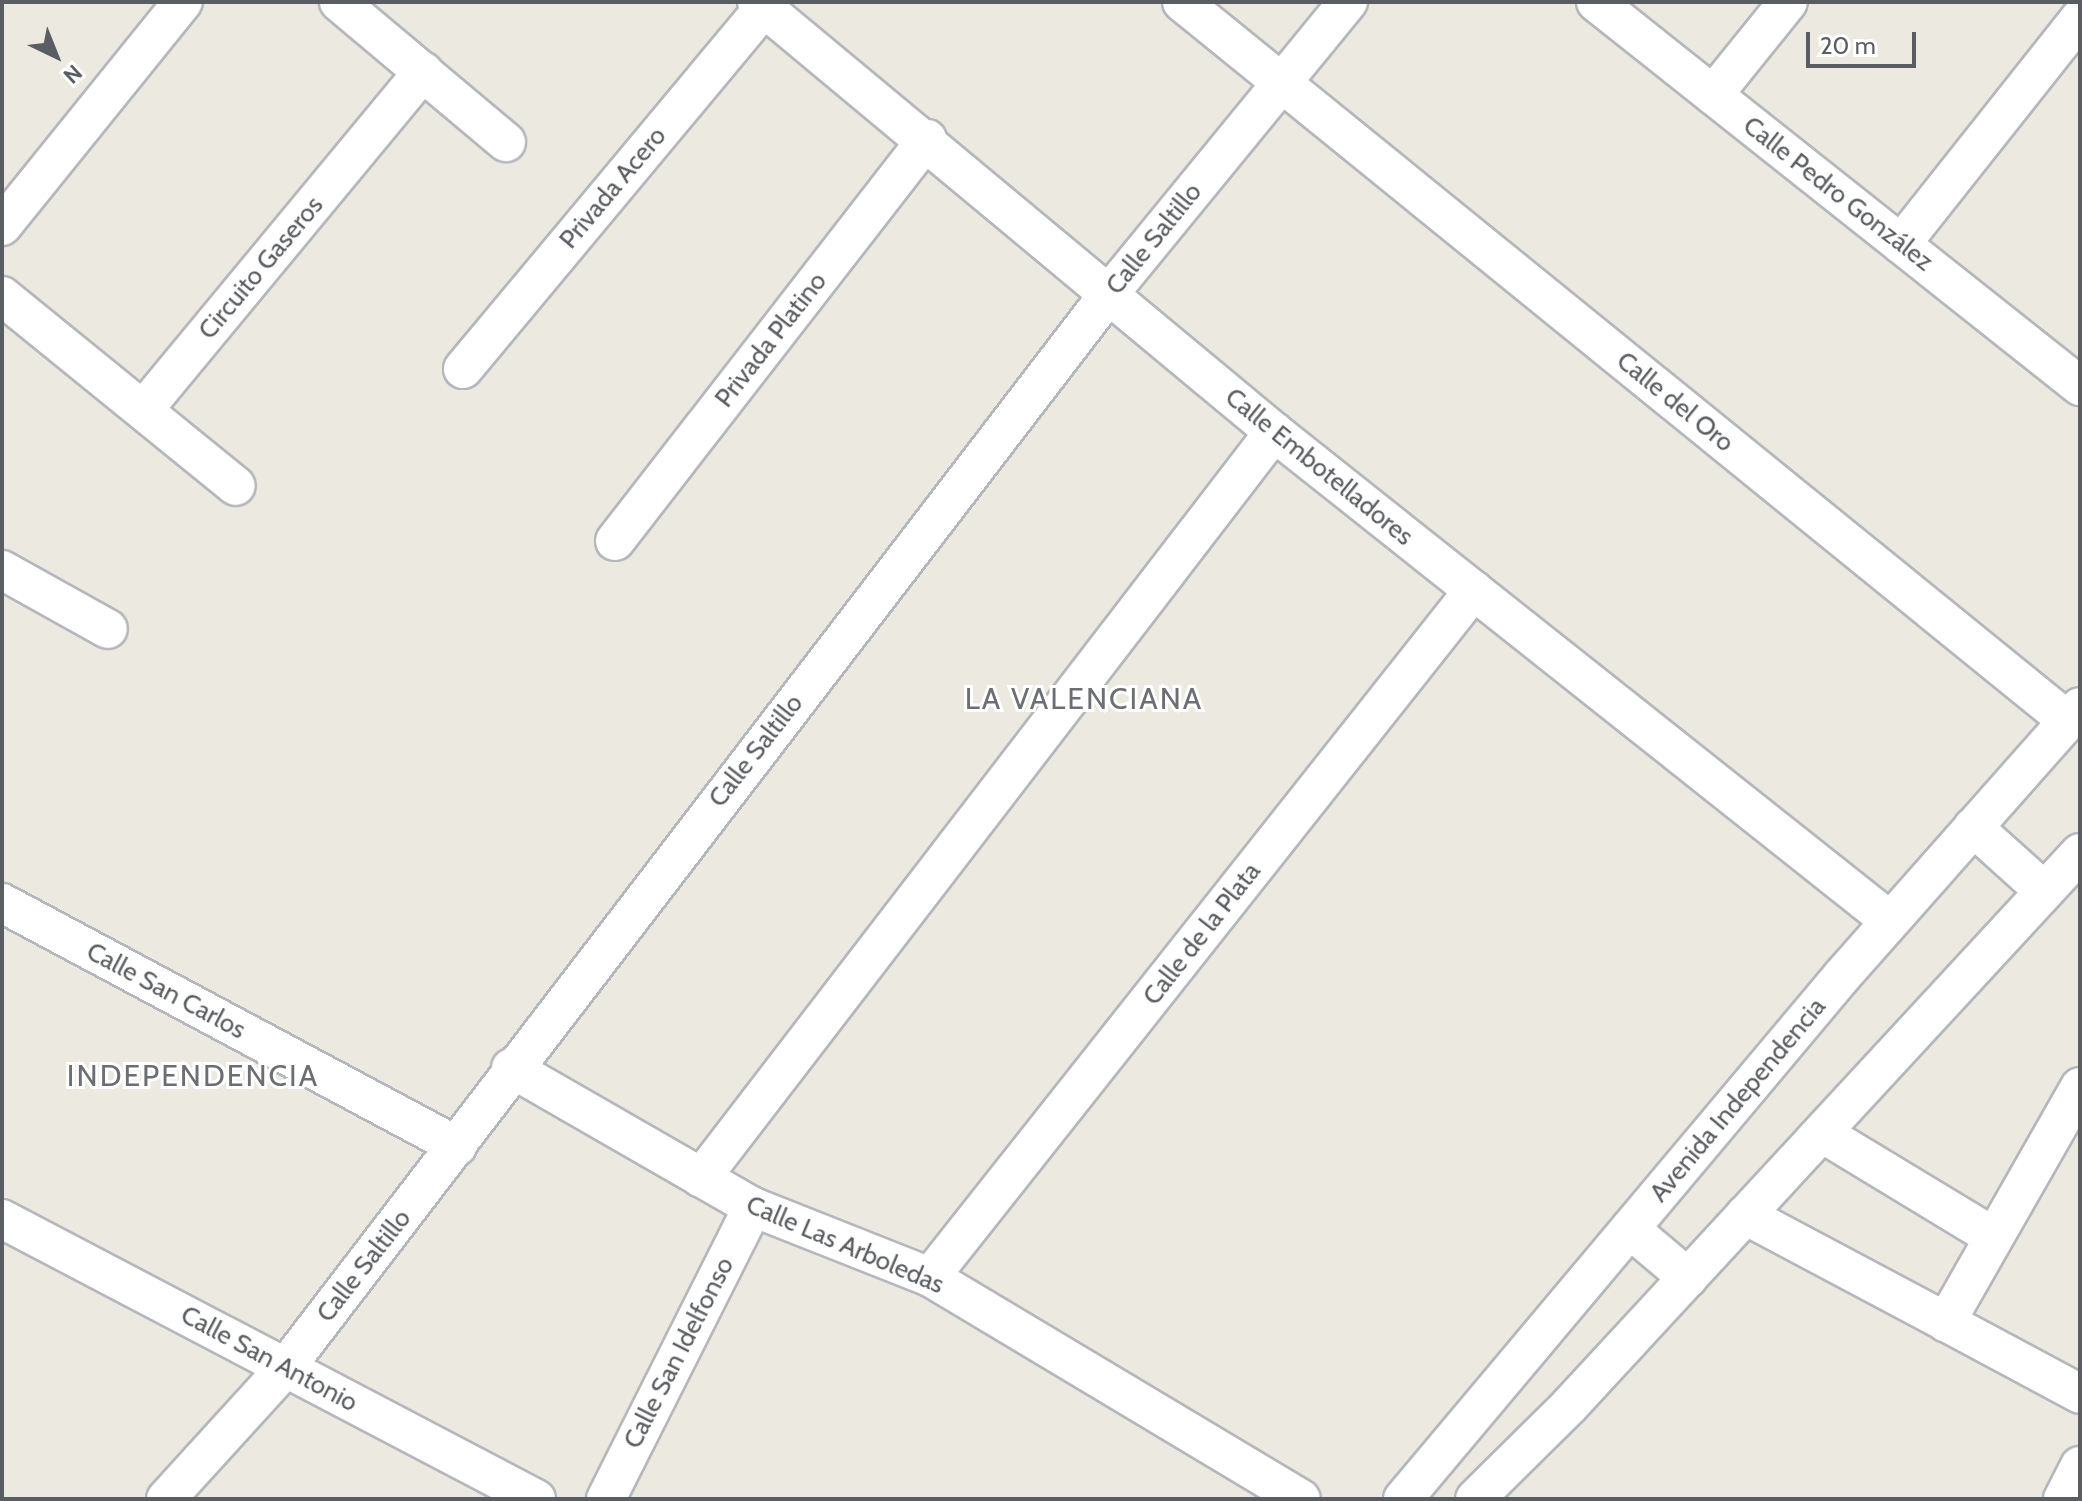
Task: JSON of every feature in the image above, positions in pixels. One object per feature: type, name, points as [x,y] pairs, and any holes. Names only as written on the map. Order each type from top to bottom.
[{"type":"street","points":[[2,226],[183,2]]},
{"type":"street","points":[[339,2],[506,142]]},
{"type":"street","name":"Calle del Oro","points":[[1182,2],[2074,714]]},
{"type":"street","name":"Calle Saltillo","points":[[166,1499],[286,1367],[457,1146],[511,1068],[1108,295],[1348,2]]},
{"type":"street","name":"Calle Pedro González","points":[[1596,2],[1901,244],[2076,375]]},
{"type":"street","points":[[1713,95],[1788,2]]},
{"type":"street","name":"Calle Embotelladores","points":[[761,5],[927,139],[1108,295],[1274,432],[1890,921]]},
{"type":"street","name":"Privada Acero","points":[[463,369],[761,5]]},
{"type":"street","points":[[1901,244],[2080,18]]},
{"type":"street","name":"Circuito Gaseros","points":[[144,409],[423,72]]},
{"type":"street","name":"Privada Platino","points":[[615,541],[927,139]]},
{"type":"street","points":[[2,296],[236,486]]},
{"type":"street","points":[[701,1178],[1274,432]]},
{"type":"street","points":[[2,570],[108,629]]},
{"type":"street","name":"Calle de la Plata","points":[[930,1277],[1474,590]]},
{"type":"street","name":"Avenida Independencia","points":[[1403,1499],[1890,921],[2074,714]]},
{"type":"street","points":[[1973,827],[2044,891]]},
{"type":"street","points":[[1475,1499],[1688,1278],[2080,853]]},
{"type":"street","name":"Calle San Carlos","points":[[2,903],[457,1146]]},
{"type":"street","name":"Calle Las Arboledas","points":[[511,1068],[753,1207],[930,1277],[1301,1499]]},
{"type":"street","points":[[1946,1322],[2080,1087]]},
{"type":"street","points":[[1822,1133],[1994,1237]]},
{"type":"street","name":"Calle San Idelfonso","points":[[606,1499],[753,1207]]},
{"type":"street","points":[[1745,1215],[2080,1394]]},
{"type":"street","name":"Calle San Antonio","points":[[2,1219],[536,1499]]},
{"type":"street","points":[[1630,1229],[1688,1278]]},
{"type":"district","name":"LA VALENCIANA","points":[[1084,699]]},
{"type":"district","name":"INDEPENDENCIA","points":[[193,1076]]}]
